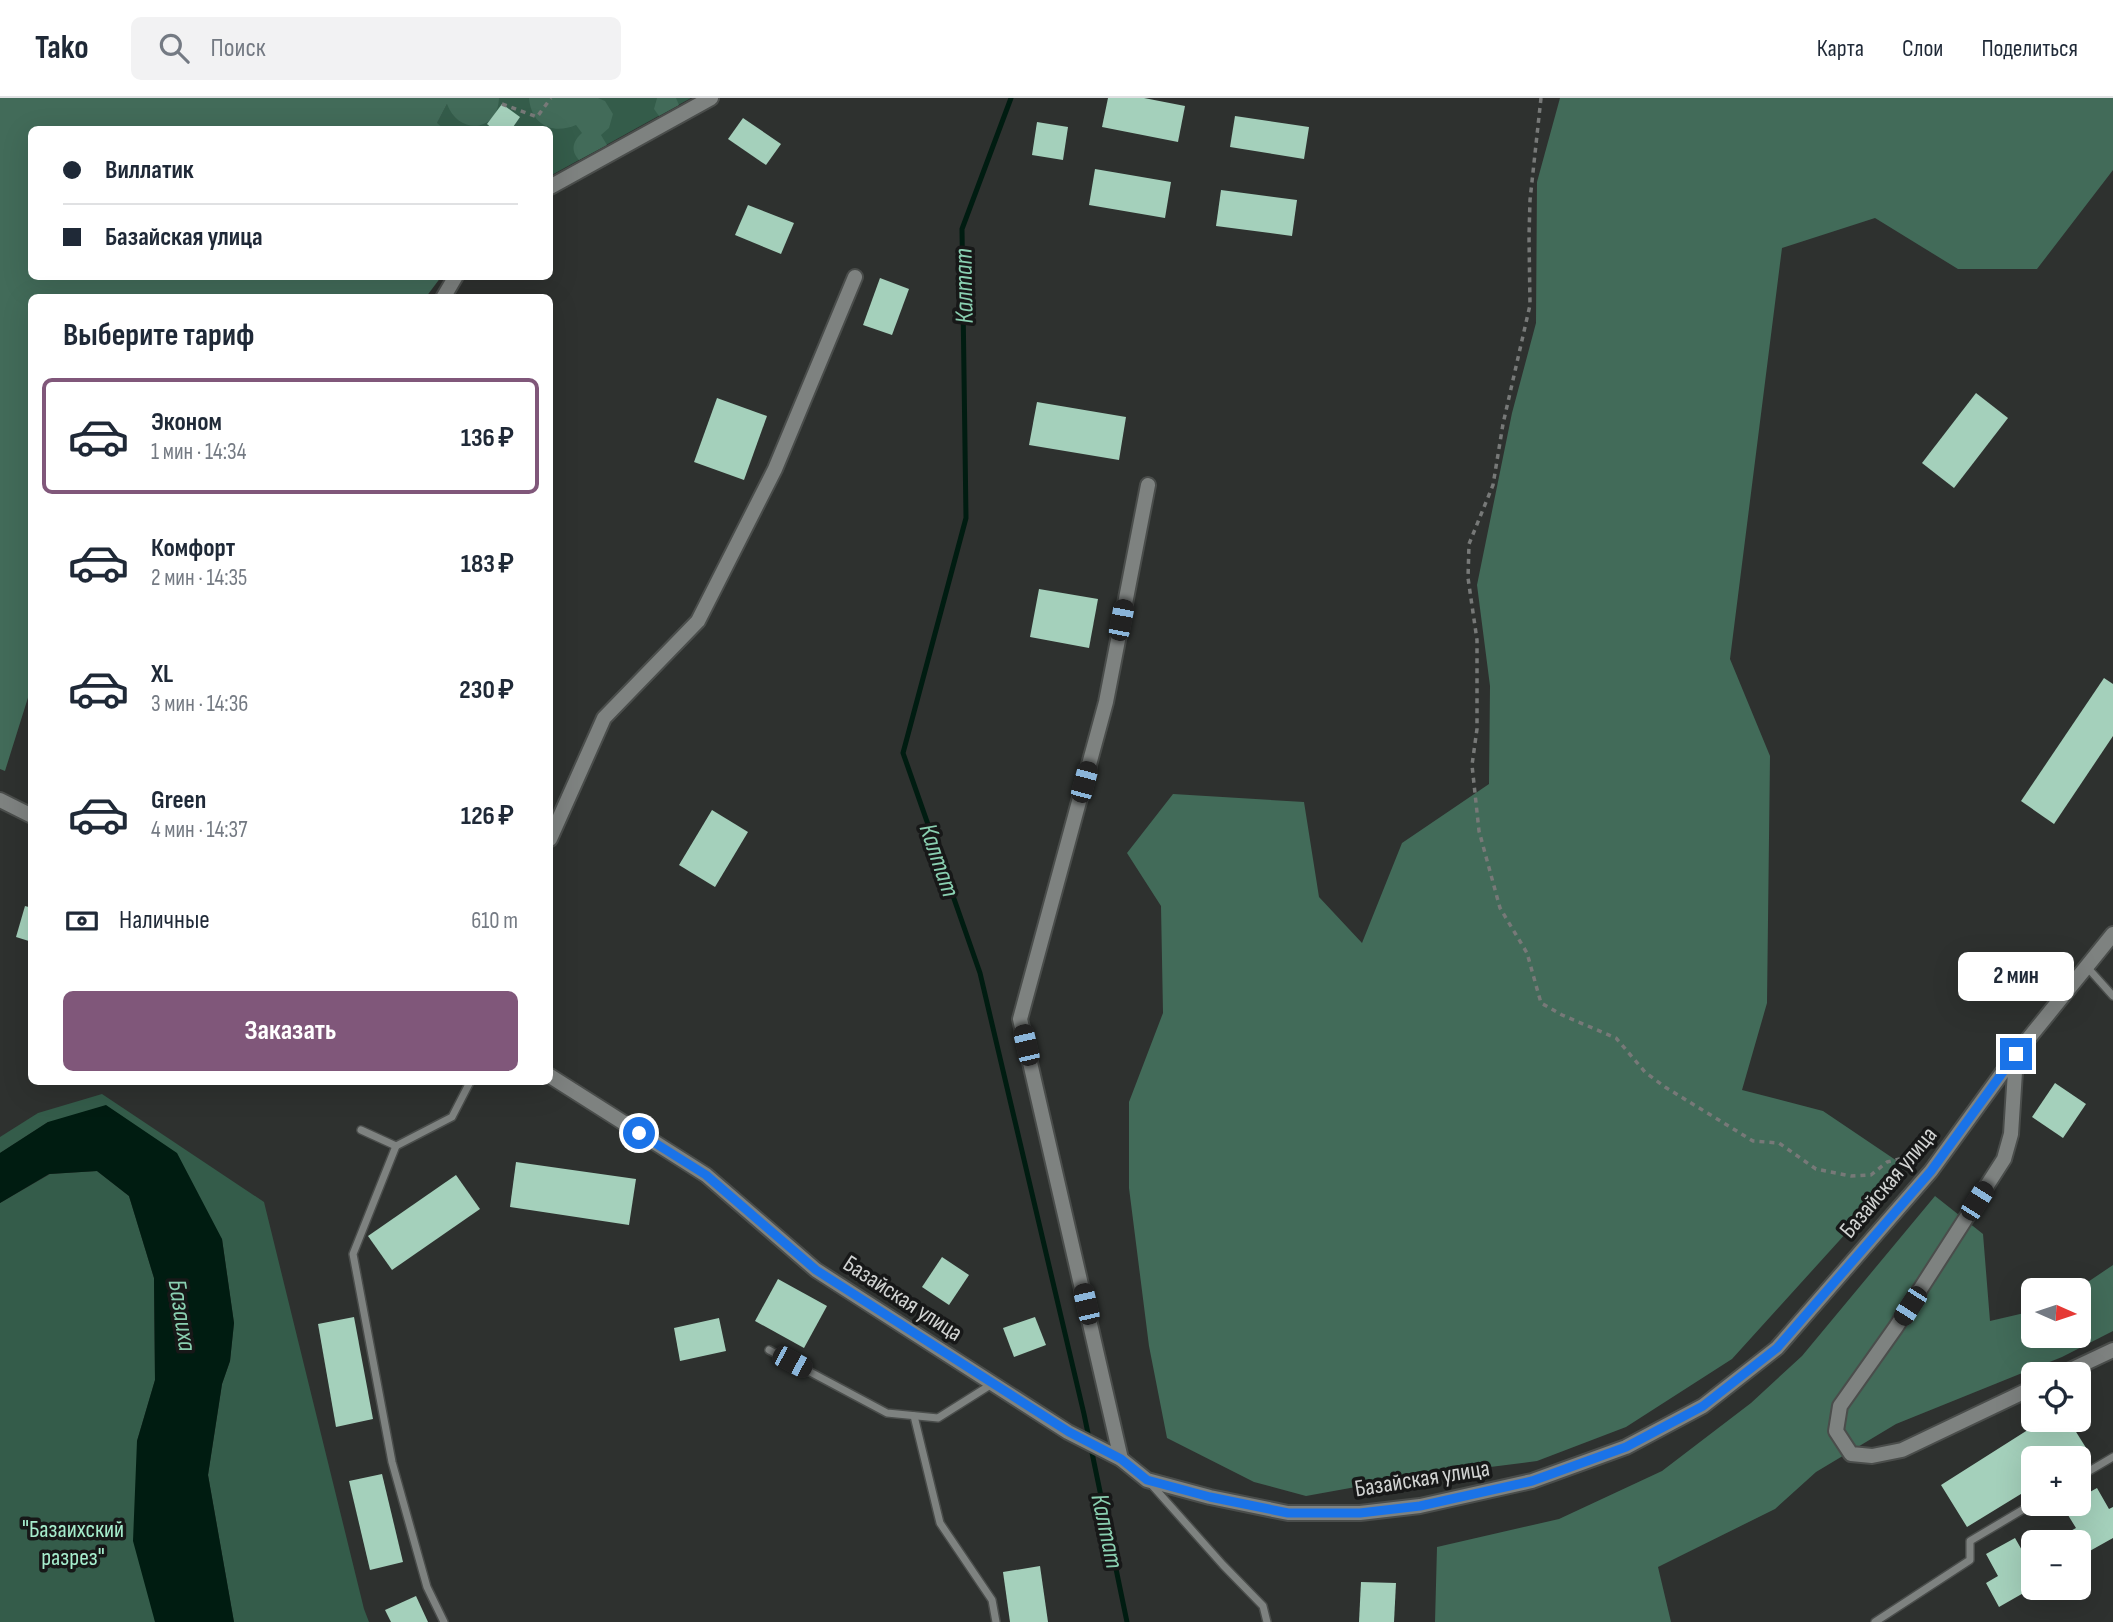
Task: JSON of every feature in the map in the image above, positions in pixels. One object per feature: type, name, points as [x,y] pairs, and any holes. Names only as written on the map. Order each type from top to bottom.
[{"type":"street","points":[[553,185],[711,98]]},
{"type":"street","points":[[553,832],[604,718],[698,621],[775,469],[855,277]]},
{"type":"street","points":[[1116,1457],[1020,1019],[1105,702],[1148,485]]},
{"type":"street","points":[[0,800],[28,814]]},
{"type":"street","name":"Базайская улица","points":[[553,1078],[706,1175],[816,1270],[1069,1432],[1116,1457],[1147,1480],[1210,1497],[1288,1513],[1360,1513],[1420,1506],[1532,1481],[1626,1447],[1703,1406],[1777,1348],[1931,1171],[2016,1054],[2113,934]]},
{"type":"street","points":[[2016,1054],[2011,1134],[2004,1159],[1896,1327],[1840,1406],[1836,1431],[1851,1454],[1872,1456],[1902,1450],[2021,1393]]},
{"type":"street","points":[[2088,1362],[2113,1350]]},
{"type":"lane","points":[[2086,967],[2113,996]]},
{"type":"lane","points":[[444,1622],[427,1587],[392,1462],[354,1254],[396,1146],[452,1117],[468,1085]]},
{"type":"lane","points":[[360,1130],[396,1146]]},
{"type":"lane","points":[[769,1350],[887,1413],[938,1418],[993,1383]]},
{"type":"lane","points":[[914,1416],[940,1523],[992,1600],[996,1622]]},
{"type":"lane","points":[[2091,1470],[2113,1457]]},
{"type":"lane","points":[[1147,1480],[1263,1606],[1268,1622]]},
{"type":"lane","points":[[1875,1622],[1970,1560],[1970,1541],[2021,1511]]},
{"type":"path","points":[[502,104],[537,117],[551,98]]},
{"type":"path","points":[[1541,98],[1530,200],[1531,305],[1503,424],[1493,485],[1469,544],[1468,578],[1477,640],[1477,729],[1472,765],[1479,831],[1500,908],[1527,953],[1541,1003],[1616,1038],[1645,1072],[1753,1141],[1779,1143],[1816,1169],[1851,1176],[1871,1175],[1887,1162],[1912,1156],[1931,1171]]},
{"type":"green space","points":[[450,98],[691,98],[553,174],[553,126],[435,126]]},
{"type":"green space","points":[[102,1094],[264,1202],[369,1622],[234,1622],[208,1475],[222,1384],[230,1361],[234,1323],[222,1239],[48,1122],[0,1153],[0,1137],[38,1113]]},
{"type":"green space","name":"\"Базаихский разрез\"","points":[[97,1171],[129,1196],[154,1278],[155,1380],[137,1449],[155,1622],[0,1622],[0,1203],[50,1174]]},
{"type":"shaded area","points":[[0,98],[499,98],[492,118],[477,126],[460,121],[452,114],[447,104],[437,123],[440,126],[28,126],[28,280],[439,280],[428,294],[28,294],[28,698],[5,771],[0,769]]},
{"type":"shaded area","points":[[529,98],[598,98],[605,101],[613,114],[609,128],[601,135],[607,145],[579,160],[574,153],[574,146],[582,133],[576,125],[559,129],[547,126],[539,121]]},
{"type":"shaded area","points":[[657,98],[676,98],[679,105],[659,116],[654,109]]},
{"type":"shaded area","points":[[1560,98],[2113,98],[2113,170],[2037,269],[1958,269],[1875,218],[1782,248],[1730,659],[1770,756],[1767,1003],[1742,1090],[1823,1111],[1906,1167],[1732,1359],[1626,1427],[1537,1461],[1411,1477],[1306,1496],[1254,1482],[1167,1438],[1149,1346],[1129,1188],[1129,1102],[1163,1013],[1161,906],[1127,853],[1173,794],[1304,802],[1319,897],[1362,943],[1402,843],[1489,784],[1490,686],[1477,585],[1512,413],[1536,323],[1537,182]]},
{"type":"shaded area","points":[[1935,1196],[1983,1234],[1990,1321],[2021,1314],[2021,1348],[2080,1348],[2050,1362],[2021,1362],[2021,1374],[1896,1424],[1816,1472],[1775,1509],[1658,1567],[1671,1622],[1435,1622],[1437,1547],[1559,1519],[1662,1471],[1751,1403],[1802,1356]]},
{"type":"shaded area","points":[[2113,1265],[2113,1331],[2091,1342],[2091,1280]]},
{"type":"water","name":"Базаиха","points":[[106,1105],[177,1153],[222,1239],[234,1323],[230,1361],[222,1384],[208,1475],[234,1622],[155,1622],[133,1541],[137,1441],[155,1380],[154,1278],[129,1196],[97,1171],[49,1174],[0,1203],[0,1153],[48,1122]]},
{"type":"building","points":[[1108,98],[1144,98],[1185,106],[1178,142],[1102,127]]},
{"type":"building","points":[[502,104],[520,117],[514,126],[487,124]]},
{"type":"building","points":[[1235,116],[1309,127],[1304,159],[1230,147]]},
{"type":"building","points":[[743,118],[781,144],[766,165],[728,139]]},
{"type":"building","points":[[1037,122],[1068,127],[1063,160],[1032,155]]},
{"type":"building","points":[[1095,169],[1171,182],[1165,218],[1089,205]]},
{"type":"building","points":[[1221,190],[1297,200],[1292,236],[1216,226]]},
{"type":"building","points":[[748,205],[794,223],[781,254],[735,235]]},
{"type":"building","points":[[880,278],[909,289],[892,335],[863,325]]},
{"type":"building","points":[[1976,393],[2008,418],[1954,488],[1922,463]]},
{"type":"building","points":[[717,398],[767,416],[744,480],[694,462]]},
{"type":"building","points":[[1037,402],[1126,417],[1119,460],[1029,445]]},
{"type":"building","points":[[1039,589],[1098,599],[1089,648],[1030,637]]},
{"type":"building","points":[[2104,678],[2113,684],[2113,736],[2054,824],[2021,801]]},
{"type":"building","points":[[712,810],[748,832],[715,887],[679,865]]},
{"type":"building","points":[[25,906],[28,907],[28,941],[16,937]]},
{"type":"building","points":[[2055,1083],[2086,1104],[2063,1138],[2032,1117]]},
{"type":"building","points":[[516,1162],[636,1179],[629,1225],[510,1207]]},
{"type":"building","points":[[456,1175],[480,1209],[392,1270],[368,1236]]},
{"type":"building","points":[[942,1257],[969,1275],[949,1305],[922,1287]]},
{"type":"building","points":[[778,1279],[827,1306],[804,1348],[755,1321]]},
{"type":"building","points":[[354,1317],[373,1419],[336,1427],[318,1324]]},
{"type":"building","points":[[1035,1317],[1046,1345],[1014,1357],[1003,1328]]},
{"type":"building","points":[[719,1318],[726,1351],[680,1361],[674,1328]]},
{"type":"building","points":[[2025,1432],[2076,1432],[2085,1446],[2021,1446],[2021,1494],[1967,1527],[1941,1485]]},
{"type":"building","points":[[382,1474],[403,1562],[370,1570],[349,1481]]},
{"type":"building","points":[[2097,1488],[2109,1509],[2113,1507],[2113,1538],[2091,1550],[2091,1530],[2072,1530],[2076,1528],[2069,1516],[2091,1516],[2091,1491]]},
{"type":"building","points":[[2015,1538],[2021,1548],[2021,1594],[1999,1607],[1986,1583],[1998,1576],[1986,1554]]},
{"type":"building","points":[[1040,1566],[1048,1622],[1010,1622],[1003,1572]]},
{"type":"building","points":[[1361,1582],[1396,1583],[1394,1622],[1359,1622]]},
{"type":"building","points":[[416,1596],[428,1622],[391,1622],[385,1610]]},
{"type":"waterway","name":"Калтат","points":[[1011,98],[962,229],[966,518],[903,753],[980,973],[1084,1414],[1127,1622]]},
{"type":"route","points":[[639,1133],[706,1175],[816,1270],[1069,1432],[1121,1459],[1147,1480],[1210,1497],[1288,1513],[1360,1513],[1420,1506],[1532,1481],[1626,1447],[1703,1406],[1777,1348],[1931,1171],[2016,1054]]}]
